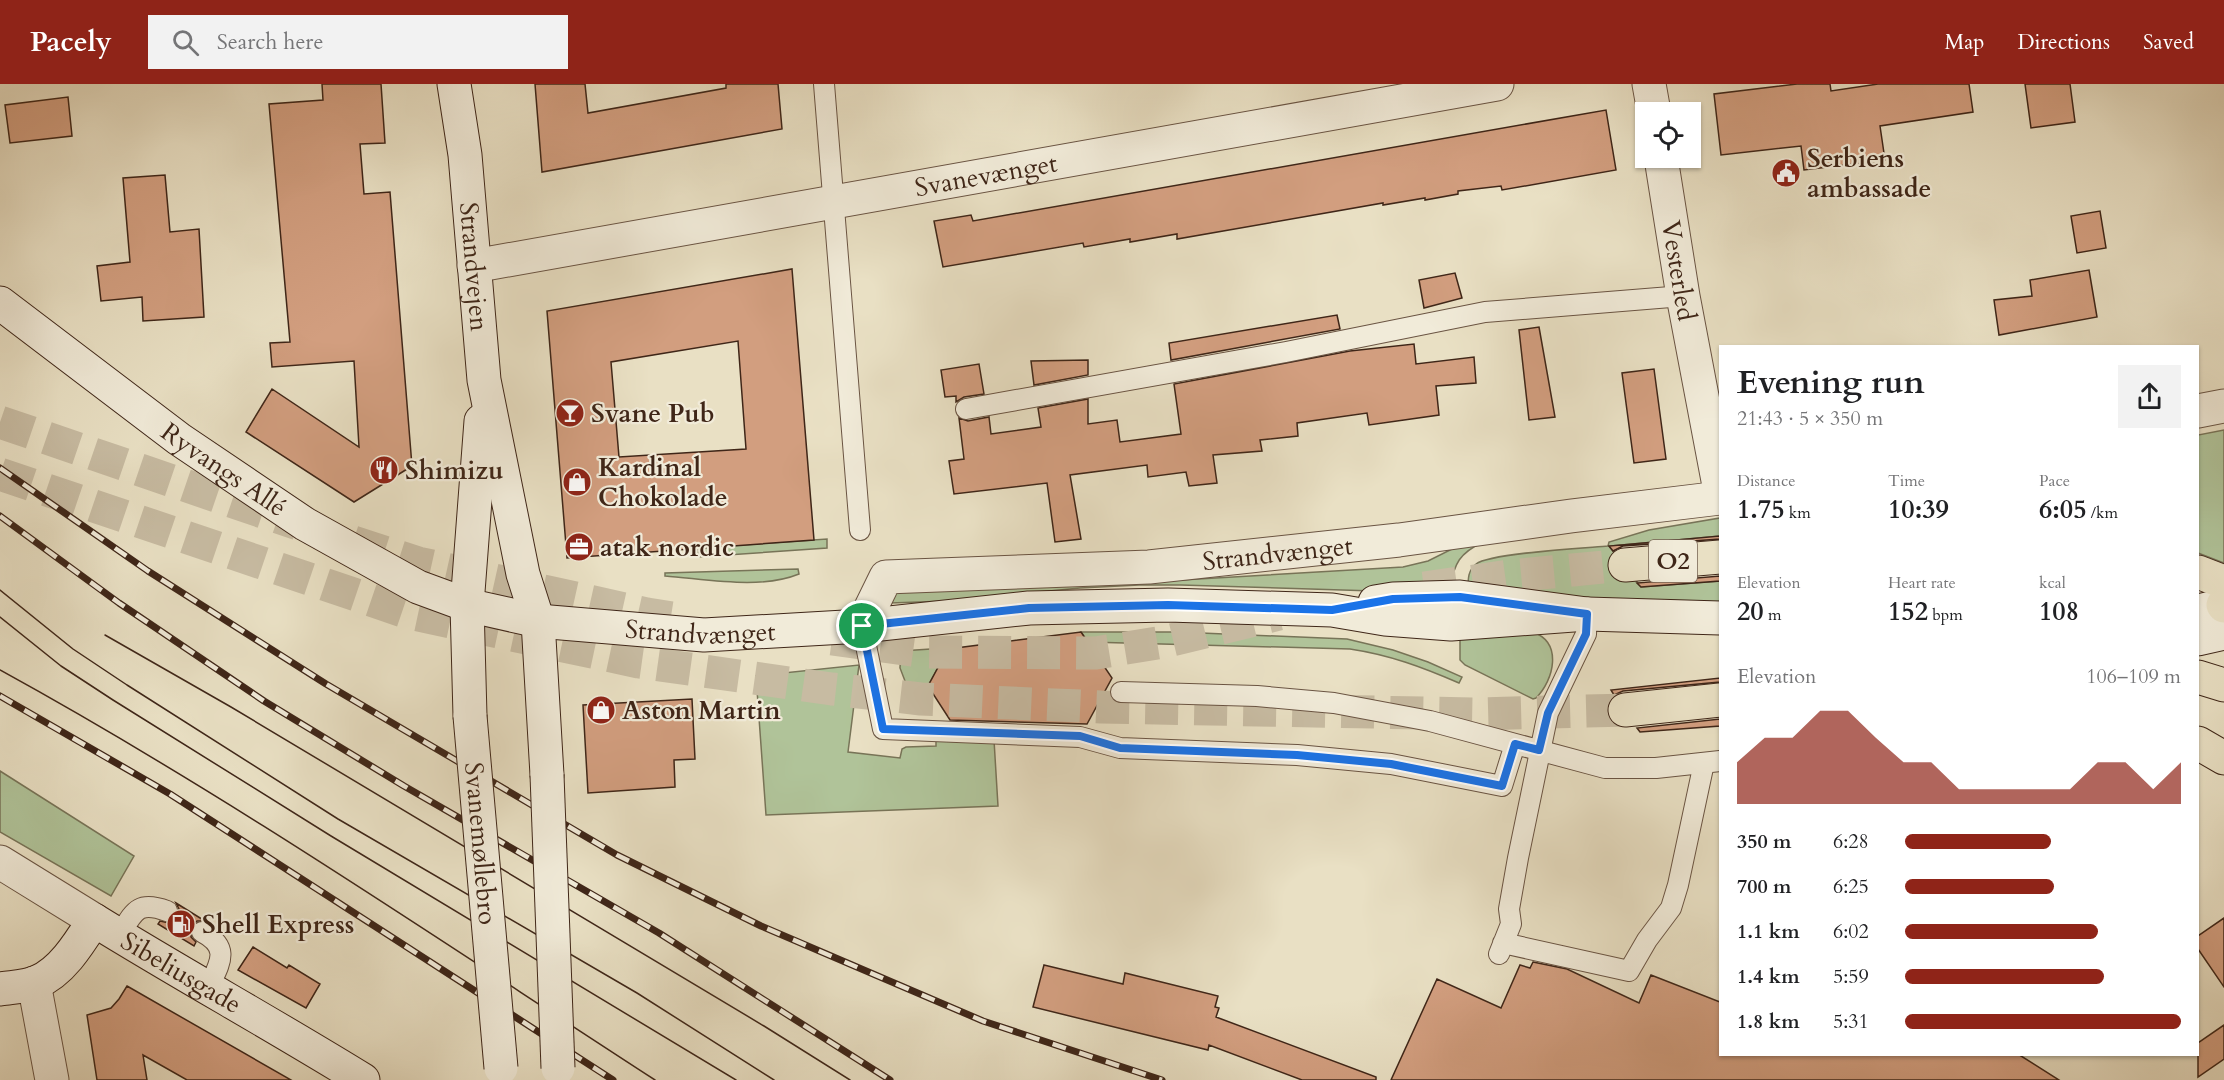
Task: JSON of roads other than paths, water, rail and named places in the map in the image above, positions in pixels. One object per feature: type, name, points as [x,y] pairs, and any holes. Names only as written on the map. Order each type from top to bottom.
[{"type":"main road","name":"O2","points":[[1625,565],[1719,556]]},
{"type":"main road","points":[[2199,572],[2224,582]]},
{"type":"main road","points":[[2199,677],[2224,685]]},
{"type":"main road","points":[[1625,710],[1719,700]]},
{"type":"main road","points":[[2199,744],[2224,758]]},
{"type":"street","name":"Strandvejen","points":[[454,84],[465,155],[484,380],[523,574],[538,621]]},
{"type":"street","name":"Strandvejen","points":[[465,155],[466,84]]},
{"type":"street","name":"Svanevænget","points":[[474,266],[1497,84]]},
{"type":"street","points":[[1649,84],[1652,102]]},
{"type":"street","name":"Vesterled","points":[[1663,168],[1683,296],[1719,486]]},
{"type":"street","name":"Ryvangs Allé","points":[[0,303],[179,438],[305,524],[418,587],[467,605],[538,621]]},
{"type":"street","name":"Strandvejen","points":[[467,605],[484,380]]},
{"type":"street","points":[[2199,411],[2224,406]]},
{"type":"street","name":"Strandvænget","points":[[862,626],[886,577],[1149,567],[1399,540],[1719,498]]},
{"type":"street","name":"Strandvænget","points":[[538,621],[704,635],[862,626],[1029,608],[1168,605],[1332,610],[1393,599],[1460,597],[1587,614],[1719,618]]},
{"type":"street","name":"Svanemøllebro","points":[[467,605],[470,716],[502,1074]]},
{"type":"street","points":[[2199,611],[2224,605]]},
{"type":"street","points":[[538,621],[547,776],[559,1074]]},
{"type":"street","points":[[2199,639],[2224,633]]},
{"type":"street","name":"Sibeliusgade","points":[[0,862],[106,928],[208,989],[276,1026],[363,1080]]},
{"type":"street","points":[[0,988],[34,983],[44,979],[78,946],[106,928]]},
{"type":"street","points":[[34,983],[52,1080]]},
{"type":"lane","points":[[824,84],[860,530]]},
{"type":"lane","points":[[966,409],[1286,352],[1485,312],[1683,296]]},
{"type":"lane","points":[[1121,692],[1257,696],[1334,703],[1430,721],[1539,750],[1605,768],[1656,768],[1712,762],[1671,908],[1647,940],[1629,971],[1501,948],[1512,924],[1509,909],[1539,750],[1548,713],[1586,634],[1587,614]]},
{"type":"lane","points":[[862,626],[883,729],[1080,736],[1120,748],[1297,755],[1391,764],[1502,786],[1515,744]]},
{"type":"lane","points":[[106,928],[131,917],[140,908],[151,905],[167,911]]},
{"type":"lane","points":[[202,932],[213,938],[221,949],[222,959],[208,989]]},
{"type":"tunnel","points":[[0,422],[298,524]]},
{"type":"tunnel","points":[[0,474],[409,613],[639,662],[921,699],[1101,707],[1475,714],[1625,710]]},
{"type":"tunnel","points":[[353,542],[418,563],[647,614],[685,620]]},
{"type":"tunnel","points":[[1424,588],[1510,576],[1625,565]]},
{"type":"tunnel","points":[[832,639],[926,652],[1096,653],[1163,642],[1279,614]]},
{"type":"tram line","points":[[0,590],[73,649],[338,819],[637,993],[774,1080]]},
{"type":"tram line","points":[[0,617],[61,666],[113,700],[331,836],[736,1080]]},
{"type":"tram line","points":[[105,635],[231,707],[764,1026],[850,1080]]},
{"type":"tram line","points":[[0,670],[84,717],[250,817],[655,1080]]},
{"type":"railway","points":[[0,468],[148,571],[326,684],[617,855],[761,926],[983,1021],[1162,1080]]},
{"type":"railway","points":[[0,516],[119,603],[264,701],[404,786],[659,933],[890,1080]]},
{"type":"railway","points":[[0,696],[170,794],[613,1080]]},
{"type":"place","name":"Serbiens ambassade","points":[[1786,173]]},
{"type":"place","name":"Svane Pub","points":[[570,413]]},
{"type":"place","name":"Shimizu","points":[[384,470]]},
{"type":"place","name":"Kardinal Chokolade","points":[[577,482]]},
{"type":"place","name":"atak nordic","points":[[579,547]]},
{"type":"place","name":"Aston Martin","points":[[601,710]]},
{"type":"place","name":"Shell Express","points":[[181,924]]}]
